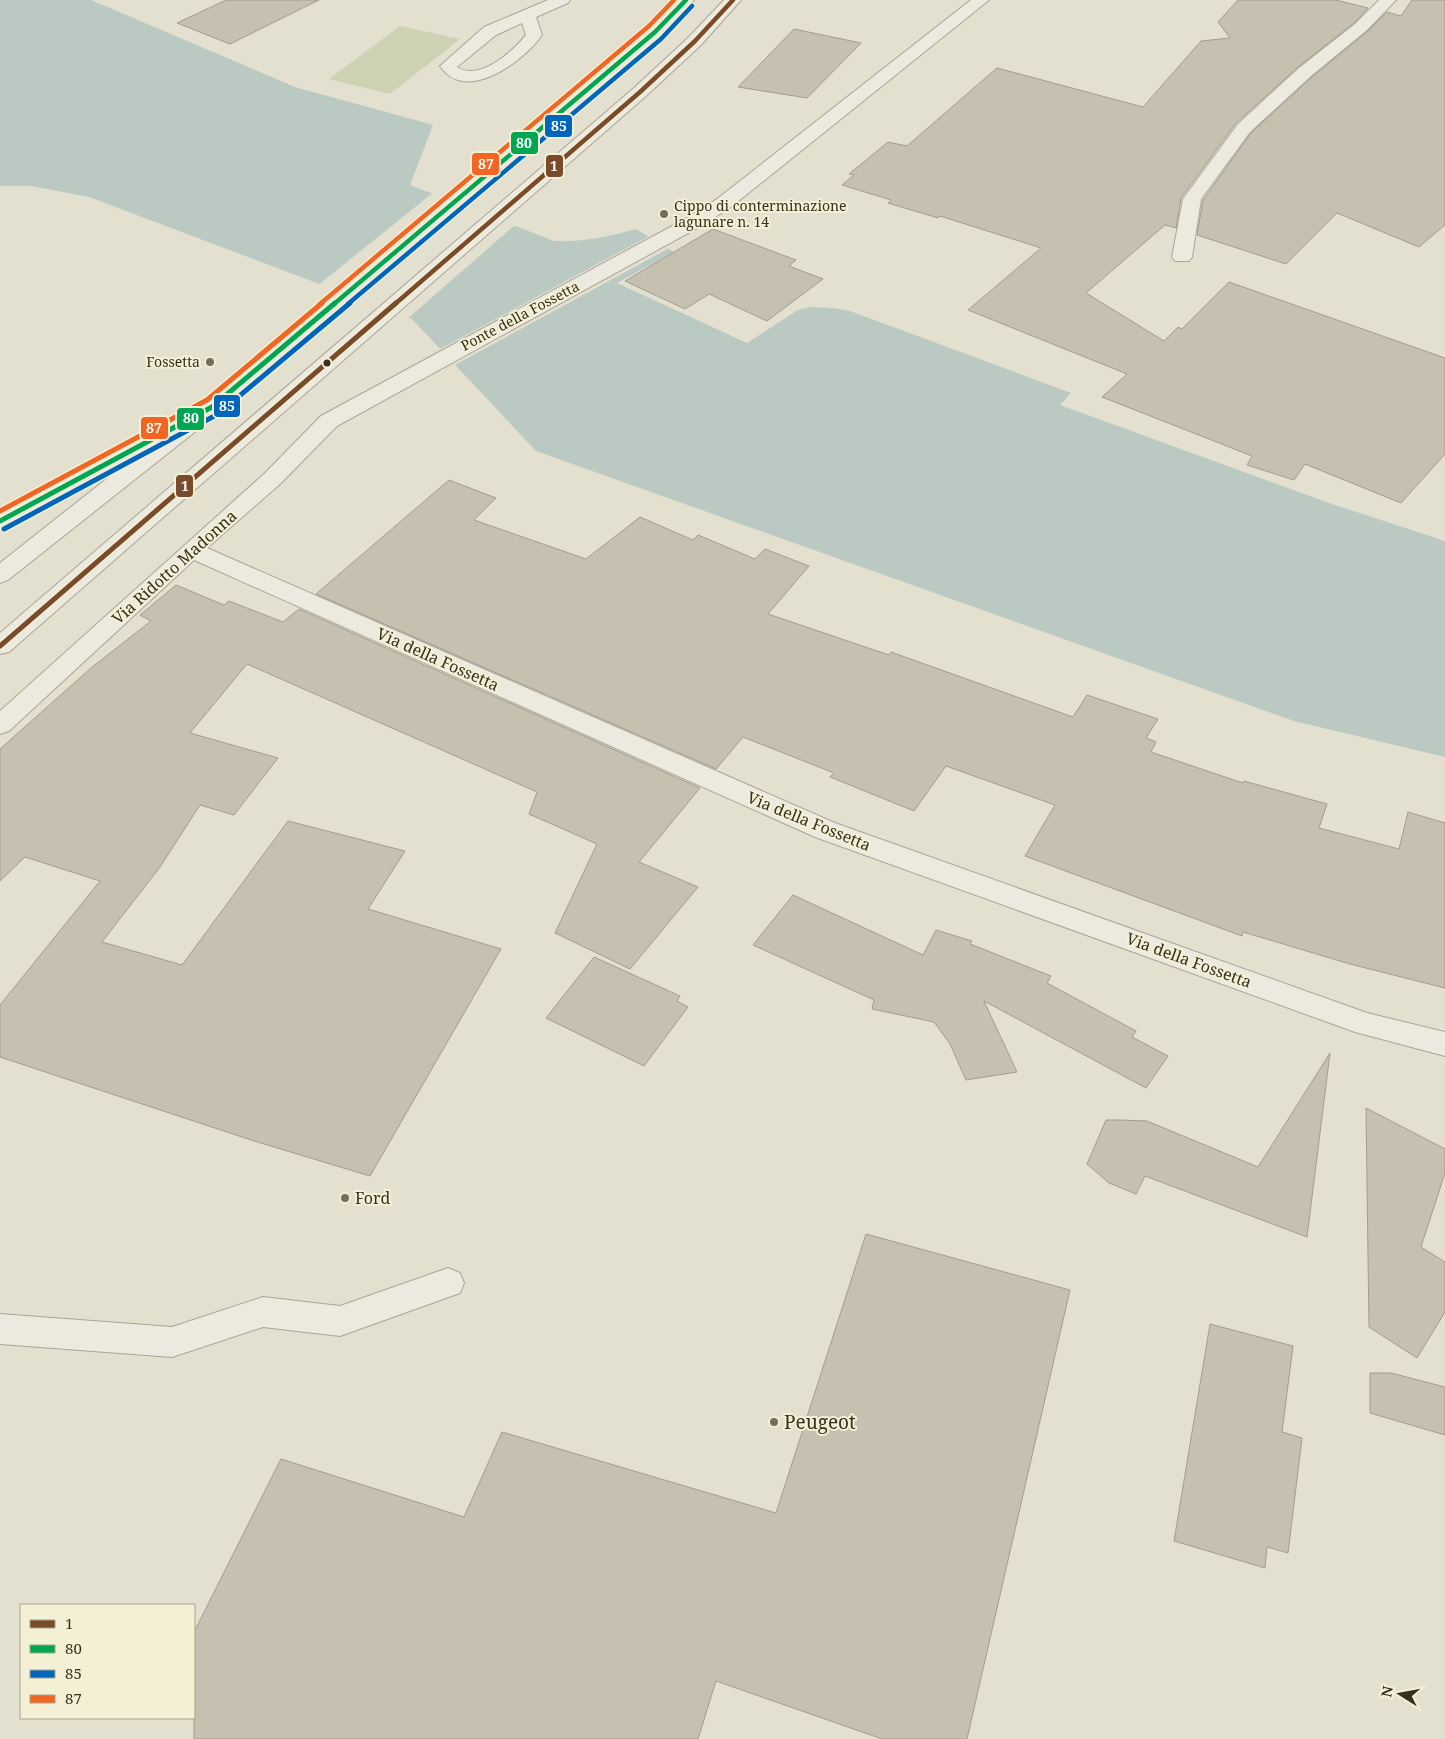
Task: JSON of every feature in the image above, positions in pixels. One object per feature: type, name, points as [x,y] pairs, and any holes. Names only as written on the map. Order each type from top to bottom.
[{"type":"street","points":[[527,16],[534,35],[501,66],[489,74],[479,76],[457,74],[450,71],[448,66],[490,31],[562,0]]},
{"type":"street","points":[[0,576],[212,407],[316,320],[655,32],[686,0]]},
{"type":"street","points":[[0,646],[647,86],[695,41],[733,0]]},
{"type":"street","name":"Ponte della Fossetta","points":[[347,410],[694,222],[724,203],[981,0]]},
{"type":"street","points":[[1182,256],[1192,199],[1244,128],[1305,72],[1361,27],[1388,0]]},
{"type":"street","points":[[0,521],[212,407]]},
{"type":"street","name":"Via Ridotto Madonna","points":[[0,725],[191,550],[272,480],[315,433],[329,421],[347,410]]},
{"type":"street","name":"Via della Fossetta","points":[[191,550],[825,830],[1365,1024],[1445,1044]]},
{"type":"street","points":[[0,1329],[172,1342],[263,1312],[340,1321],[448,1283]]},
{"type":"green space","points":[[400,26],[460,39],[390,94],[329,79]]},
{"type":"shaded area","points":[[0,0],[91,0],[295,87],[433,125],[410,185],[554,241],[575,241],[636,229],[674,252],[617,283],[747,343],[798,310],[810,307],[850,311],[1071,393],[1060,405],[1326,502],[1445,541],[1445,757],[1294,721],[536,451],[412,319],[89,197],[31,186],[0,186]]},
{"type":"pier","points":[[434,192],[515,225],[406,320],[317,286]]},
{"type":"pier","points":[[651,235],[671,247],[453,366],[438,350]]},
{"type":"building","points":[[226,0],[319,0],[230,44],[177,23]]},
{"type":"building","points":[[1238,0],[1336,0],[1368,8],[1354,23],[1298,67],[1236,123],[1181,198],[1176,228],[1165,225],[1086,293],[1164,341],[1178,327],[1182,329],[1229,282],[1445,358],[1445,454],[1401,503],[1305,464],[1294,480],[1247,465],[1252,456],[1102,397],[1127,374],[968,310],[1041,248],[940,216],[938,218],[888,203],[891,200],[842,185],[854,175],[849,174],[888,142],[907,146],[997,68],[1143,107],[1201,41],[1230,38],[1218,22]]},
{"type":"building","points":[[1412,0],[1445,0],[1445,225],[1419,247],[1337,213],[1286,264],[1197,235],[1203,200],[1251,133],[1312,77],[1368,31],[1387,12],[1401,16]]},
{"type":"building","points":[[794,29],[861,43],[807,98],[738,87]]},
{"type":"building","points":[[713,229],[796,260],[789,266],[823,279],[767,321],[709,294],[685,309],[625,281]]},
{"type":"building","points":[[449,480],[496,498],[474,520],[586,559],[640,517],[693,540],[698,535],[755,559],[765,549],[809,566],[768,614],[889,655],[891,652],[1073,717],[1087,695],[1158,719],[1146,738],[1156,742],[1151,752],[1243,783],[1244,781],[1327,804],[1319,828],[1399,849],[1408,812],[1445,823],[1445,988],[1350,964],[1243,932],[1242,936],[1025,856],[1055,805],[946,766],[914,811],[830,777],[834,773],[743,737],[716,769],[316,594]]},
{"type":"building","points":[[176,585],[224,605],[229,601],[283,622],[299,609],[700,788],[639,862],[698,887],[630,969],[555,933],[597,844],[529,814],[537,792],[247,664],[190,733],[278,758],[234,815],[200,805],[160,867],[102,942],[182,965],[288,821],[405,851],[368,909],[501,949],[370,1176],[254,1141],[0,1057],[0,1005],[100,881],[25,857],[0,881],[0,749],[91,668],[151,621],[140,615]]},
{"type":"building","points":[[793,895],[923,955],[936,930],[972,941],[970,944],[1051,976],[1047,983],[1136,1031],[1132,1037],[1168,1056],[1146,1088],[984,1001],[1017,1072],[966,1080],[950,1044],[934,1022],[872,1009],[874,1000],[753,945]]},
{"type":"building","points":[[594,957],[680,996],[677,1001],[688,1007],[644,1066],[546,1018]]},
{"type":"building","points":[[1330,1053],[1307,1237],[1145,1176],[1136,1194],[1109,1183],[1087,1164],[1106,1120],[1119,1120],[1147,1121],[1258,1167]]},
{"type":"building","points":[[1366,1108],[1445,1149],[1445,1173],[1421,1247],[1445,1262],[1445,1312],[1417,1358],[1369,1327]]},
{"type":"building","points":[[866,1234],[1070,1290],[967,1739],[882,1739],[716,1681],[698,1739],[194,1739],[195,1630],[281,1459],[464,1517],[502,1432],[776,1513]]},
{"type":"building","points":[[1210,1324],[1293,1346],[1282,1432],[1302,1438],[1288,1553],[1267,1547],[1265,1568],[1174,1541]]},
{"type":"building","points":[[1370,1373],[1391,1373],[1445,1387],[1445,1435],[1370,1413]]},
{"type":"transit line","name":"87","points":[[0,511],[207,400],[649,26],[674,0]]},
{"type":"transit line","name":"80","points":[[0,521],[212,407],[591,87],[655,32],[686,0]]},
{"type":"transit line","name":"1","points":[[0,646],[640,92],[695,41],[733,0]]},
{"type":"transit line","name":"85","points":[[4,529],[218,414],[661,39],[692,6]]},
{"type":"place","name":"Cippo di conterminazione lagunare n. 14","points":[[664,214]]},
{"type":"place","name":"Fossetta","points":[[210,362]]},
{"type":"place","name":"Ford","points":[[345,1198]]},
{"type":"place","name":"Peugeot","points":[[774,1422]]}]
